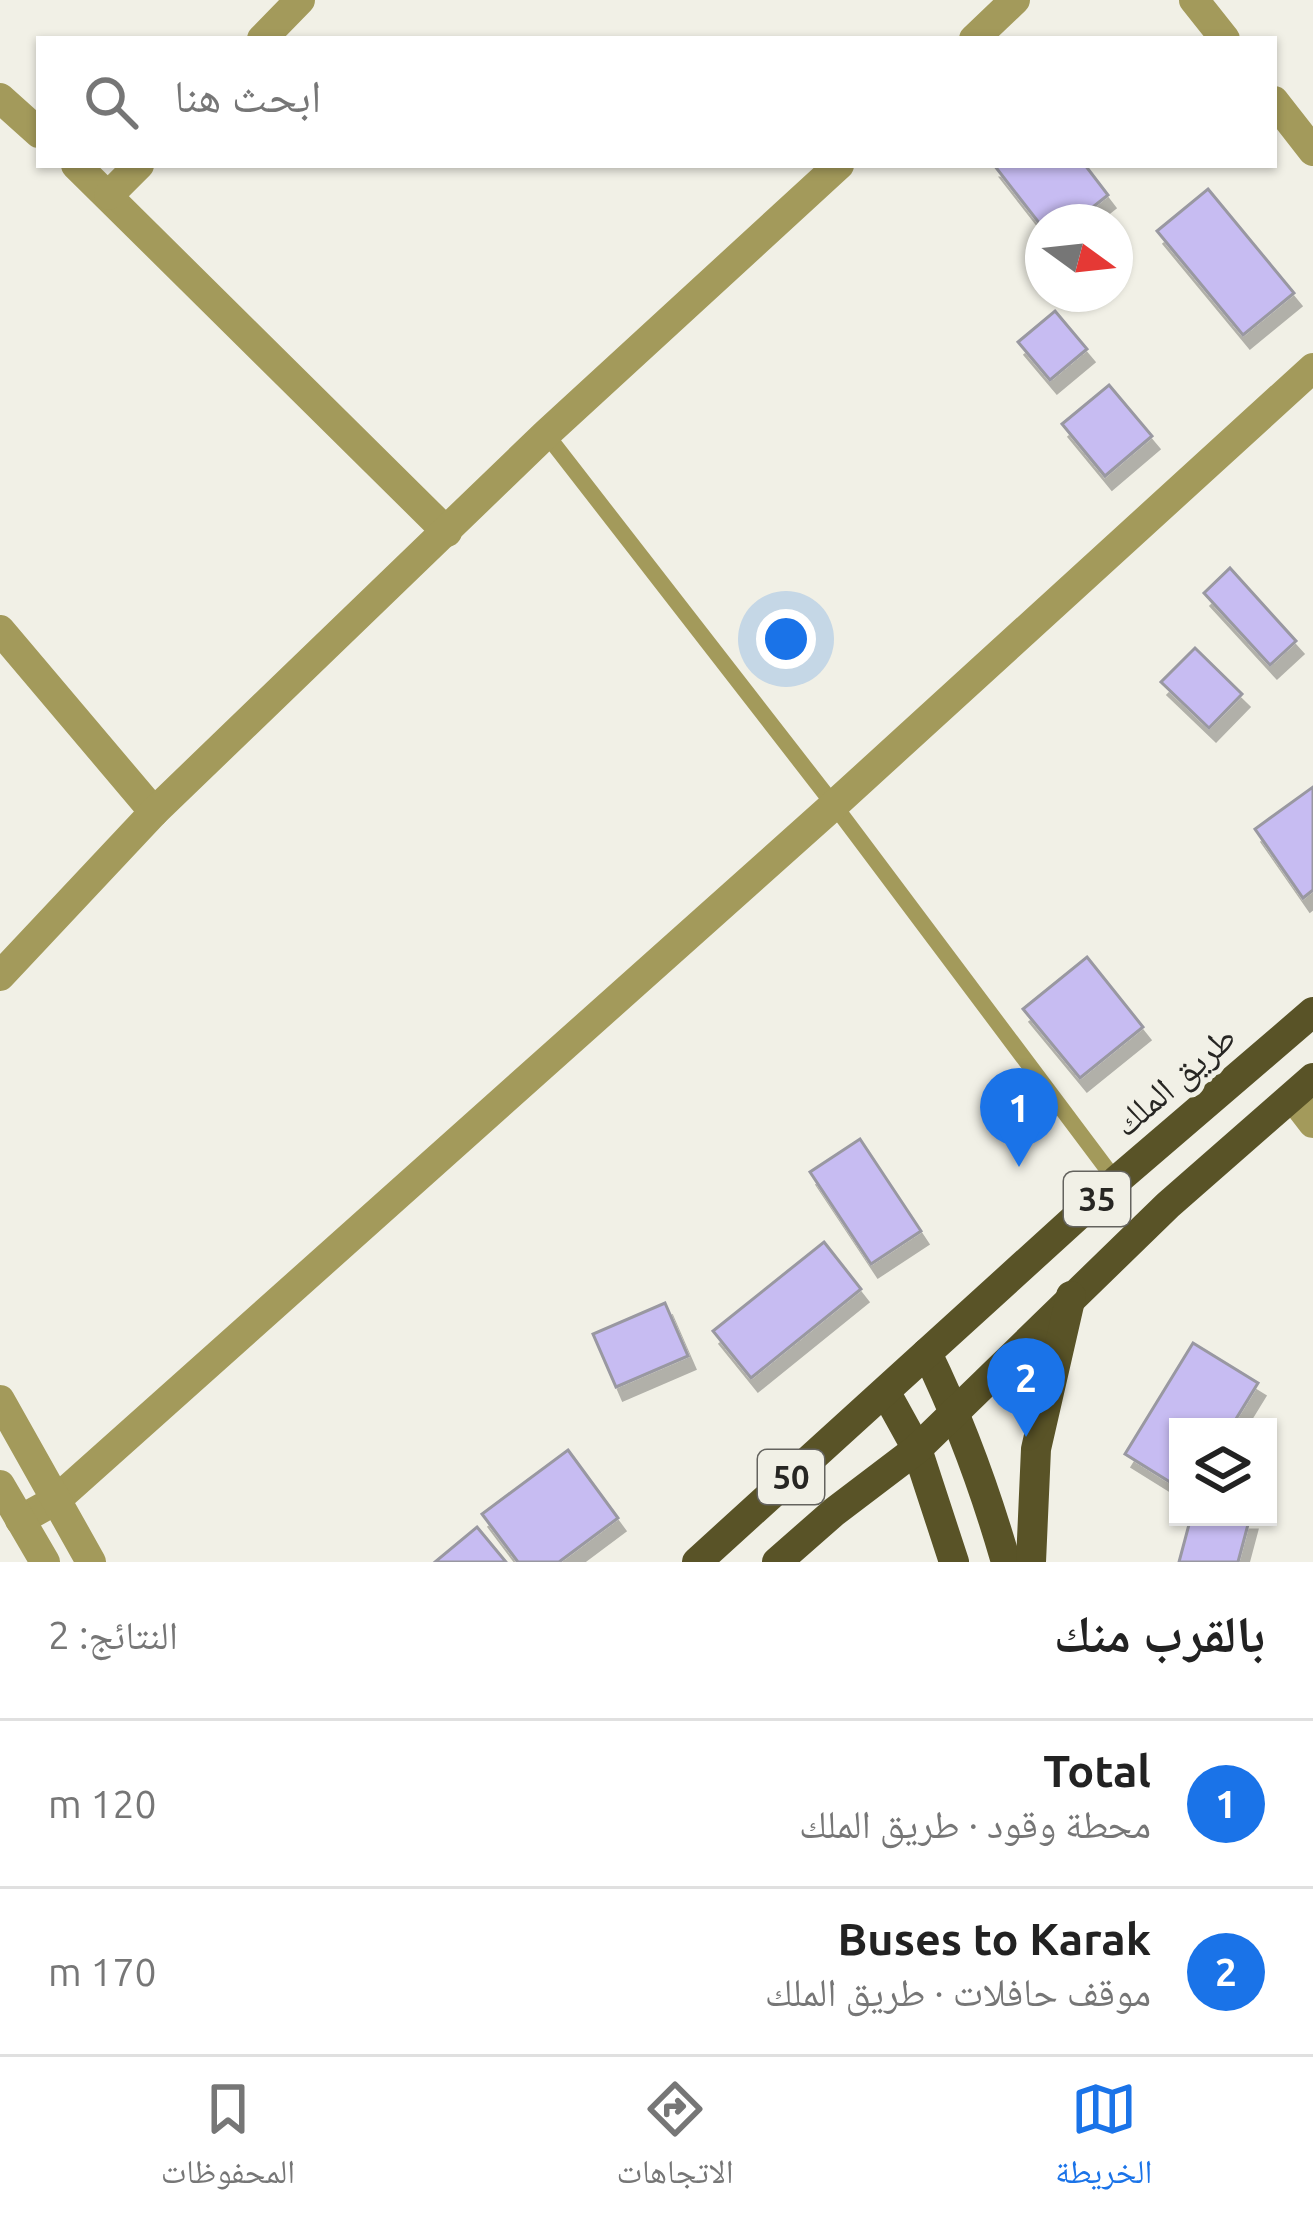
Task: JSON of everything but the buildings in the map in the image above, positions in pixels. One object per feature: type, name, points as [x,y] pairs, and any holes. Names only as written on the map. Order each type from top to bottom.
[{"type":"main road","name":"طريق الملك","points":[[886,1394],[1116,1181],[1313,1012]]},
{"type":"main road","name":"35","points":[[917,1449],[1168,1204],[1303,1088]]},
{"type":"main road","points":[[1031,1562],[1036,1449],[1072,1295]]},
{"type":"main road","points":[[927,1353],[955,1410],[1006,1562]]},
{"type":"main road","points":[[886,1394],[917,1449],[954,1562]]},
{"type":"main road","name":"50","points":[[697,1562],[886,1394]]},
{"type":"main road","name":"50","points":[[777,1562],[917,1449]]},
{"type":"street","points":[[265,36],[300,0]]},
{"type":"street","points":[[977,36],[1015,0]]},
{"type":"street","points":[[1194,0],[1223,36]]},
{"type":"street","points":[[0,98],[36,130]]},
{"type":"street","points":[[1277,105],[1313,151]]},
{"type":"street","points":[[79,168],[447,532]]},
{"type":"street","points":[[110,195],[136,168]]},
{"type":"street","points":[[0,976],[154,812],[546,434],[836,168]]},
{"type":"street","points":[[20,1520],[56,1500],[834,806],[1313,368]]},
{"type":"street","points":[[0,630],[154,812]]},
{"type":"street","points":[[1303,1088],[1313,1124]]},
{"type":"street","points":[[0,1400],[92,1562]]},
{"type":"street","points":[[0,1485],[45,1562]]},
{"type":"lane","points":[[546,434],[1116,1181]]},
{"type":"place","name":"Total","points":[[1019,1167]]},
{"type":"place","name":"Buses to Karak","points":[[1026,1437]]}]
